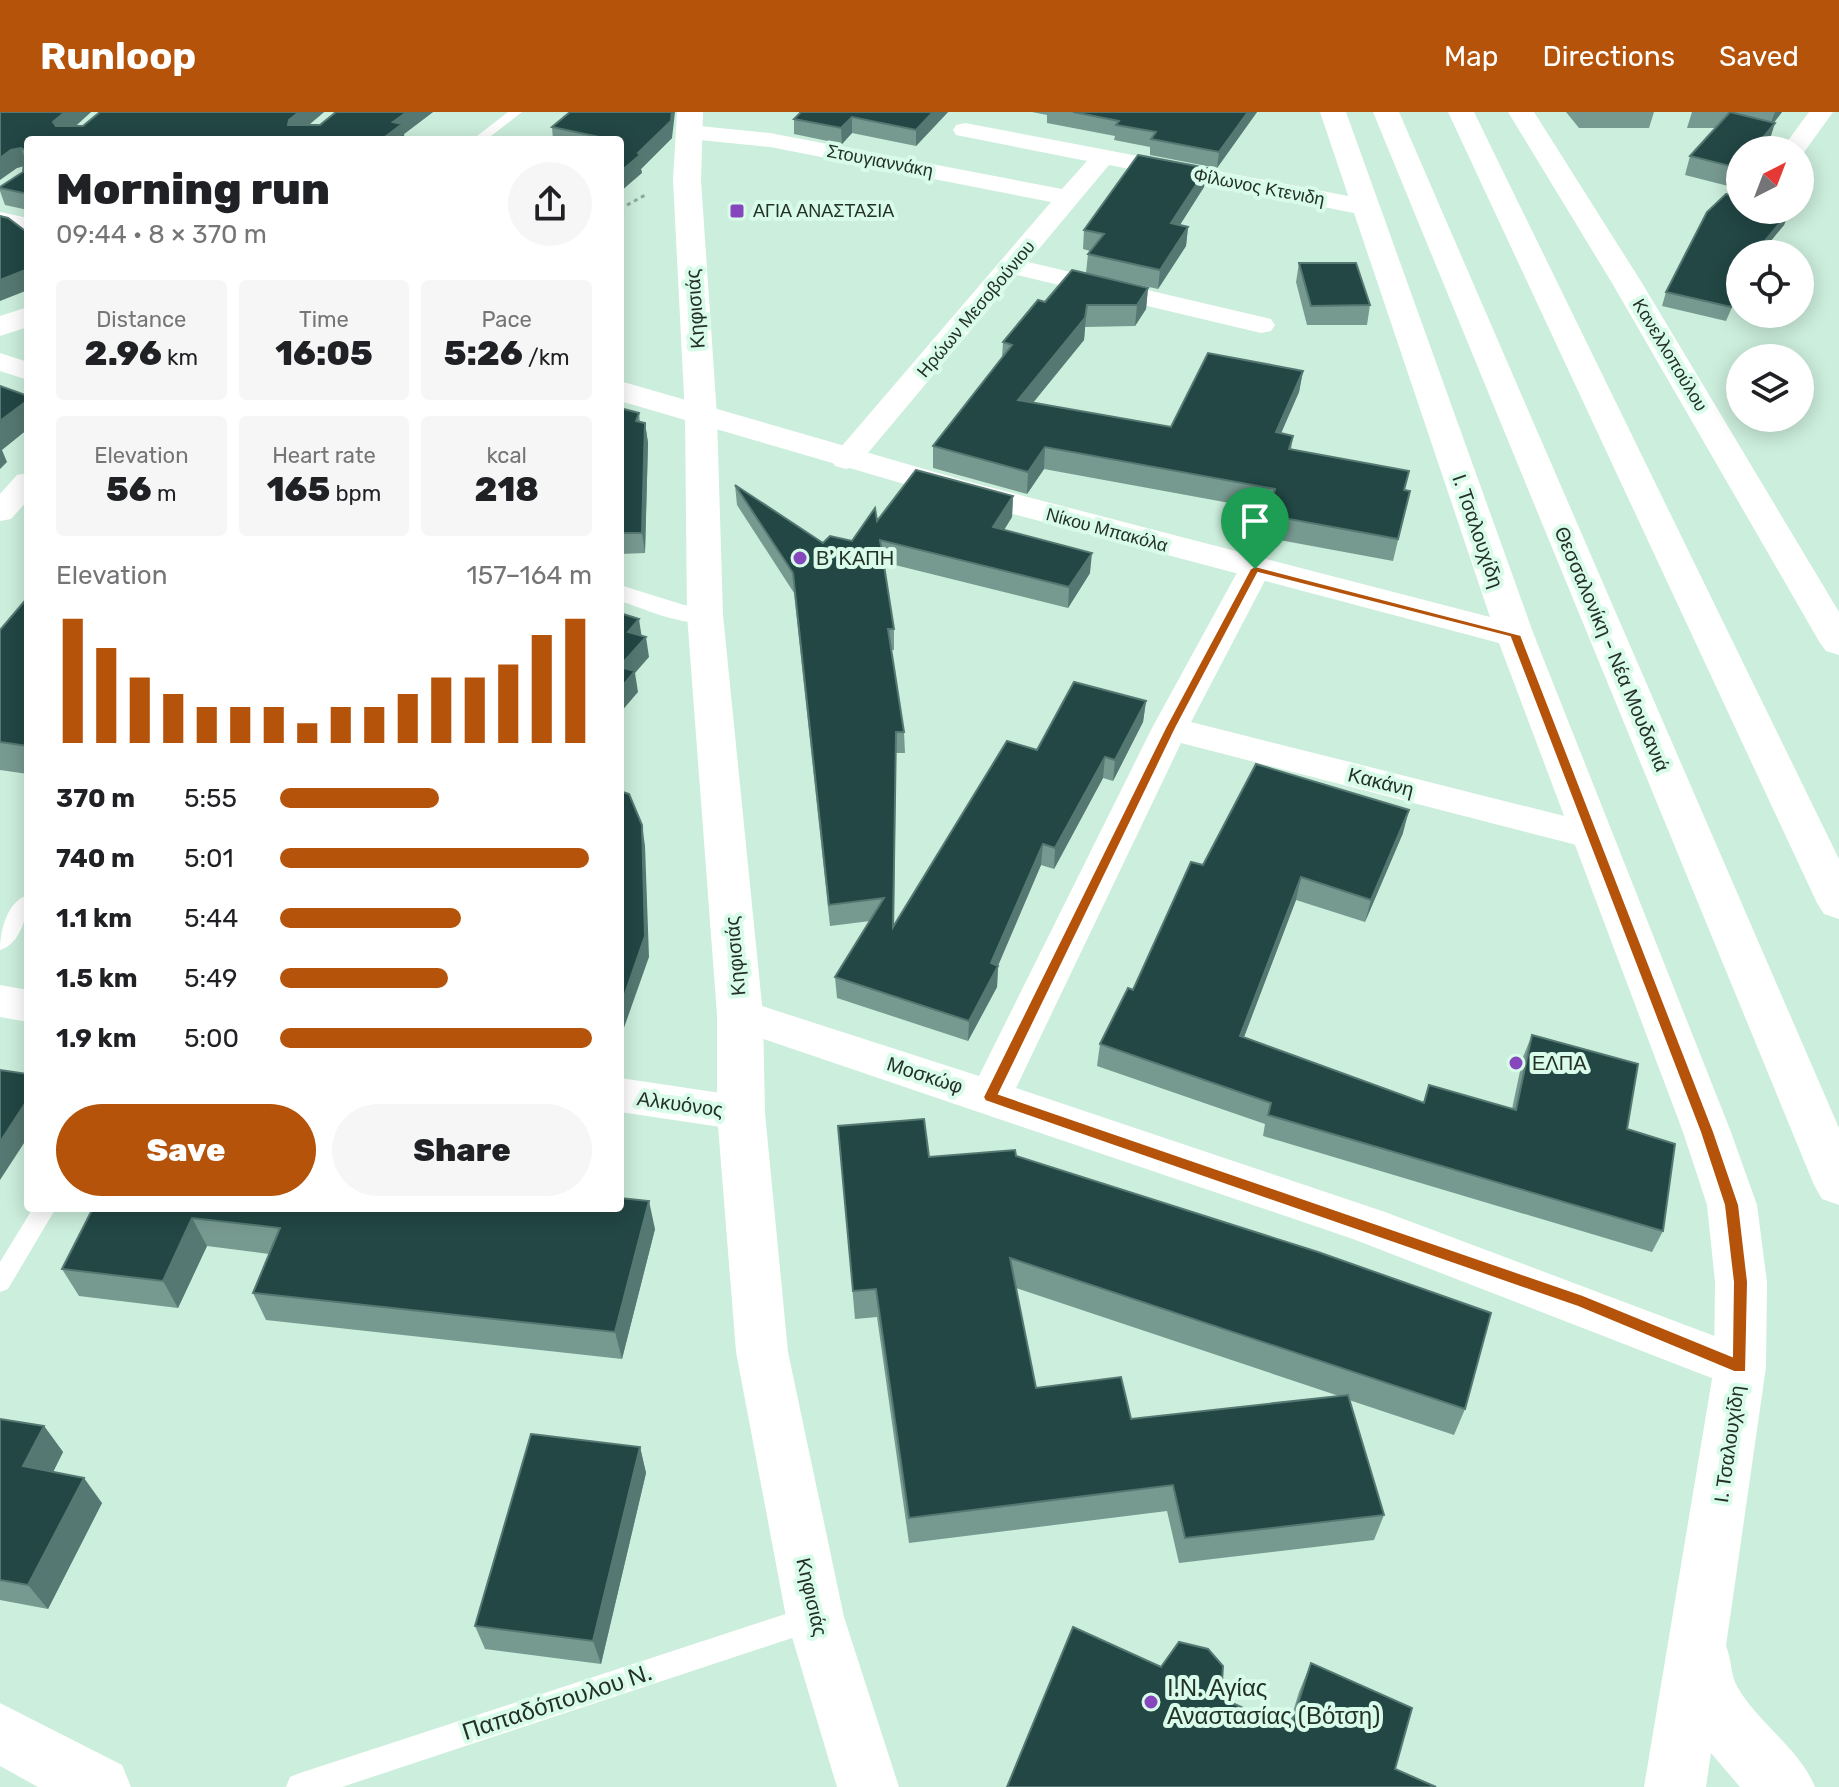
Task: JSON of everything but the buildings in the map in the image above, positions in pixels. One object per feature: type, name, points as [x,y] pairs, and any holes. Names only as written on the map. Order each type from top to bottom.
[{"type":"main road","name":"Ι. Τσαλουχίδη","points":[[1333,112],[1515,635],[1707,1132],[1732,1205],[1741,1282],[1740,1367],[1675,1787]]},
{"type":"main road","name":"Θεσσαλονίκη - Νέα Μουδανιά","points":[[1386,112],[1839,1185]]},
{"type":"main road","points":[[1461,112],[1839,903]]},
{"type":"main road","name":"Κανελλοπούλου","points":[[1521,112],[1627,283],[1839,643]]},
{"type":"main road","name":"Κηφισιάς","points":[[690,122],[687,180],[701,416],[705,615],[740,1015],[741,1113],[762,1352],[815,1617],[868,1787]]},
{"type":"main road","points":[[0,221],[24,226]]},
{"type":"main road","points":[[0,327],[24,318]]},
{"type":"main road","name":"Νίκου Μπακόλα","points":[[624,392],[846,460],[1515,635]]},
{"type":"main road","points":[[1702,1627],[1700,1670],[1717,1707],[1742,1747],[1784,1787]]},
{"type":"main road","points":[[0,1733],[100,1787]]},
{"type":"street","points":[[1802,136],[1816,113]]},
{"type":"street","name":"Φίλωνος Κτενιδη","points":[[974,121],[1103,157],[1364,207]]},
{"type":"street","points":[[926,169],[974,121]]},
{"type":"street","name":"Στουγιαννάκη","points":[[690,122],[1069,198]]},
{"type":"street","name":"Ηρώων Μεσοβούνιου","points":[[846,460],[1103,157]]},
{"type":"street","points":[[1013,266],[1261,325]]},
{"type":"street","points":[[0,362],[24,370]]},
{"type":"street","points":[[0,512],[24,486]]},
{"type":"street","points":[[990,1097],[1170,728],[1255,569]]},
{"type":"street","points":[[624,594],[682,612],[705,615]]},
{"type":"street","name":"Κακάνη","points":[[1170,728],[1592,836]]},
{"type":"street","points":[[0,1001],[24,1005]]},
{"type":"street","name":"Μοσκώφ","points":[[740,1015],[990,1097],[1583,1302],[1740,1367]]},
{"type":"street","name":"Αλκυόνος","points":[[624,1096],[741,1113]]},
{"type":"lane","points":[[483,136],[516,112]]},
{"type":"lane","points":[[0,943],[24,908]]},
{"type":"lane","points":[[0,1282],[43,1212]]},
{"type":"lane","name":"Παπαδόπουλου Ν.","points":[[300,1787],[815,1617]]},
{"type":"path","points":[[624,207],[638,198]]},
{"type":"place","name":"ΑΓΙΑ ΑΝΑΣΤΑΣΙΑ","points":[[737,211]]},
{"type":"place","name":"Β' ΚΑΠΗ","points":[[800,558]]},
{"type":"place","name":"ΕΛΠΑ","points":[[1516,1063]]},
{"type":"place","name":"Ι.Ν. Αγίας Αναστασίας (Βότση)","points":[[1151,1702]]},
{"type":"route","points":[[1255,569],[1515,635],[1707,1132],[1732,1205],[1741,1282],[1740,1367],[1583,1302],[990,1097],[1170,728],[1255,569]]}]
